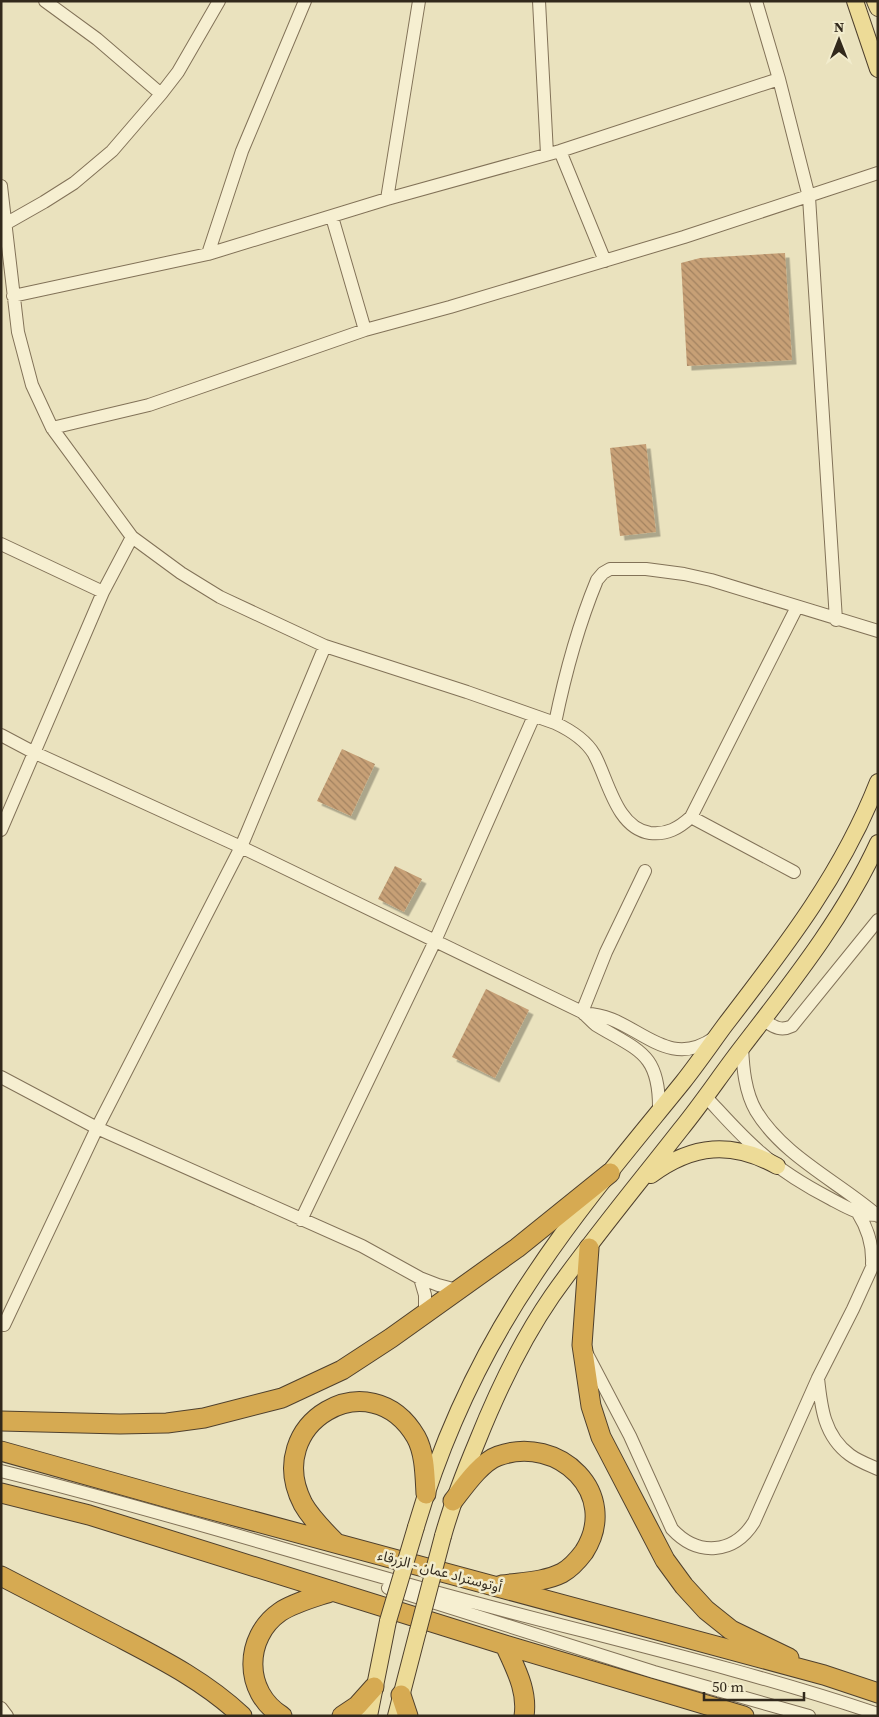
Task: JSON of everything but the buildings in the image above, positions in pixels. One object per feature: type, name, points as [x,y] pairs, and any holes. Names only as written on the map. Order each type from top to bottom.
[{"type":"highway","points":[[1,1421],[120,1424],[167,1423],[204,1418],[282,1398],[342,1370],[391,1338],[517,1248],[610,1173]]},
{"type":"highway","points":[[589,1248],[582,1345],[591,1406],[601,1437],[665,1560],[684,1586],[706,1610],[731,1630],[824,1675]]},
{"type":"highway","points":[[336,1543],[317,1524],[303,1504],[294,1480],[294,1456],[299,1441],[318,1416],[331,1408],[346,1403],[362,1402],[378,1404],[392,1411],[406,1424],[417,1439],[425,1474],[426,1494]]},
{"type":"highway","name":"أوتوستراد عمان - الزرقاء","points":[[1,1451],[824,1675],[878,1693]]},
{"type":"highway","points":[[453,1501],[478,1471],[497,1456],[518,1452],[539,1452],[558,1458],[575,1469],[587,1485],[594,1504],[595,1524],[589,1543],[578,1560],[563,1572],[544,1580],[492,1586]]},
{"type":"highway","points":[[1,1493],[89,1516],[505,1645],[744,1716]]},
{"type":"highway","points":[[1,1576],[197,1679],[242,1716]]},
{"type":"highway","points":[[282,1716],[267,1704],[258,1691],[253,1676],[254,1646],[261,1631],[280,1612],[333,1591]]},
{"type":"highway","points":[[505,1645],[522,1682],[525,1696],[524,1716]]},
{"type":"highway","points":[[342,1716],[357,1706],[374,1688]]},
{"type":"highway","points":[[401,1695],[408,1716]]},
{"type":"main road","points":[[855,1],[878,69]]},
{"type":"main road","points":[[875,1],[878,8]]},
{"type":"main road","points":[[369,1716],[388,1621],[426,1494],[439,1457],[462,1404],[497,1334],[534,1273],[792,938],[822,893],[848,846],[878,782]]},
{"type":"main road","points":[[396,1716],[453,1501],[504,1379],[522,1345],[552,1297],[633,1188],[706,1097],[795,978],[846,901],[877,846]]},
{"type":"main road","points":[[685,1079],[706,1097]]},
{"type":"main road","points":[[633,1188],[676,1159],[711,1149],[722,1148],[742,1151],[760,1157],[777,1166]]},
{"type":"street","points":[[46,1],[97,39],[161,94]]},
{"type":"street","points":[[7,223],[74,183],[112,152],[178,72],[219,1]]},
{"type":"street","points":[[208,254],[242,151],[305,1]]},
{"type":"street","points":[[387,199],[419,1]]},
{"type":"street","points":[[539,1],[547,154]]},
{"type":"street","points":[[756,1],[779,79],[809,198],[836,620]]},
{"type":"street","points":[[14,296],[208,254],[387,199],[560,151],[779,79]]},
{"type":"street","points":[[560,151],[605,261]]},
{"type":"street","points":[[52,428],[149,405],[365,330],[605,261],[809,198],[878,174]]},
{"type":"street","points":[[1,186],[7,223],[5,262],[14,296],[18,332],[32,385],[52,428],[132,537],[180,573],[220,597],[325,646],[555,723],[576,735],[593,753],[620,810],[634,827],[644,832],[657,834],[680,827],[691,817],[797,607]]},
{"type":"street","points":[[332,217],[365,330]]},
{"type":"street","points":[[1,830],[103,592],[132,537]]},
{"type":"street","points":[[1,544],[103,592]]},
{"type":"street","points":[[555,723],[565,673],[581,623],[597,580],[610,569],[646,569],[711,580],[836,620],[878,631]]},
{"type":"street","points":[[4,1325],[96,1128],[241,847],[325,646]]},
{"type":"street","points":[[301,1220],[435,941],[534,716]]},
{"type":"street","points":[[1,735],[33,752],[241,847],[583,1013],[593,1023],[627,1041],[648,1060],[658,1085],[659,1111]]},
{"type":"street","points":[[691,817],[794,872]]},
{"type":"street","points":[[583,1013],[606,952],[645,871]]},
{"type":"street","points":[[763,1020],[778,1028],[783,1029],[792,1026],[878,920]]},
{"type":"street","points":[[583,1013],[607,1017],[634,1030],[656,1044],[672,1049],[695,1047],[717,1036]]},
{"type":"street","points":[[742,1047],[743,1064],[750,1096],[756,1110],[766,1124],[806,1163],[858,1198],[878,1216]]},
{"type":"street","points":[[1,1077],[96,1128],[362,1246],[420,1278],[458,1290]]},
{"type":"street","points":[[706,1097],[749,1142],[777,1166],[822,1194],[858,1213],[878,1216]]},
{"type":"street","points":[[858,1213],[870,1239],[875,1266]]},
{"type":"street","points":[[582,1345],[630,1436],[672,1529],[684,1540],[699,1547],[726,1546],[742,1537],[749,1530],[818,1378],[875,1266],[878,1254]]},
{"type":"street","points":[[420,1278],[426,1295],[425,1313]]},
{"type":"street","points":[[818,1378],[822,1413],[834,1439],[851,1456],[878,1469]]},
{"type":"street","points":[[1,1471],[149,1510],[461,1599],[666,1652],[878,1714]]},
{"type":"street","points":[[1,1478],[91,1500],[193,1530],[494,1620],[654,1672],[809,1716]]},
{"type":"street","points":[[1,1708],[7,1716]]}]
